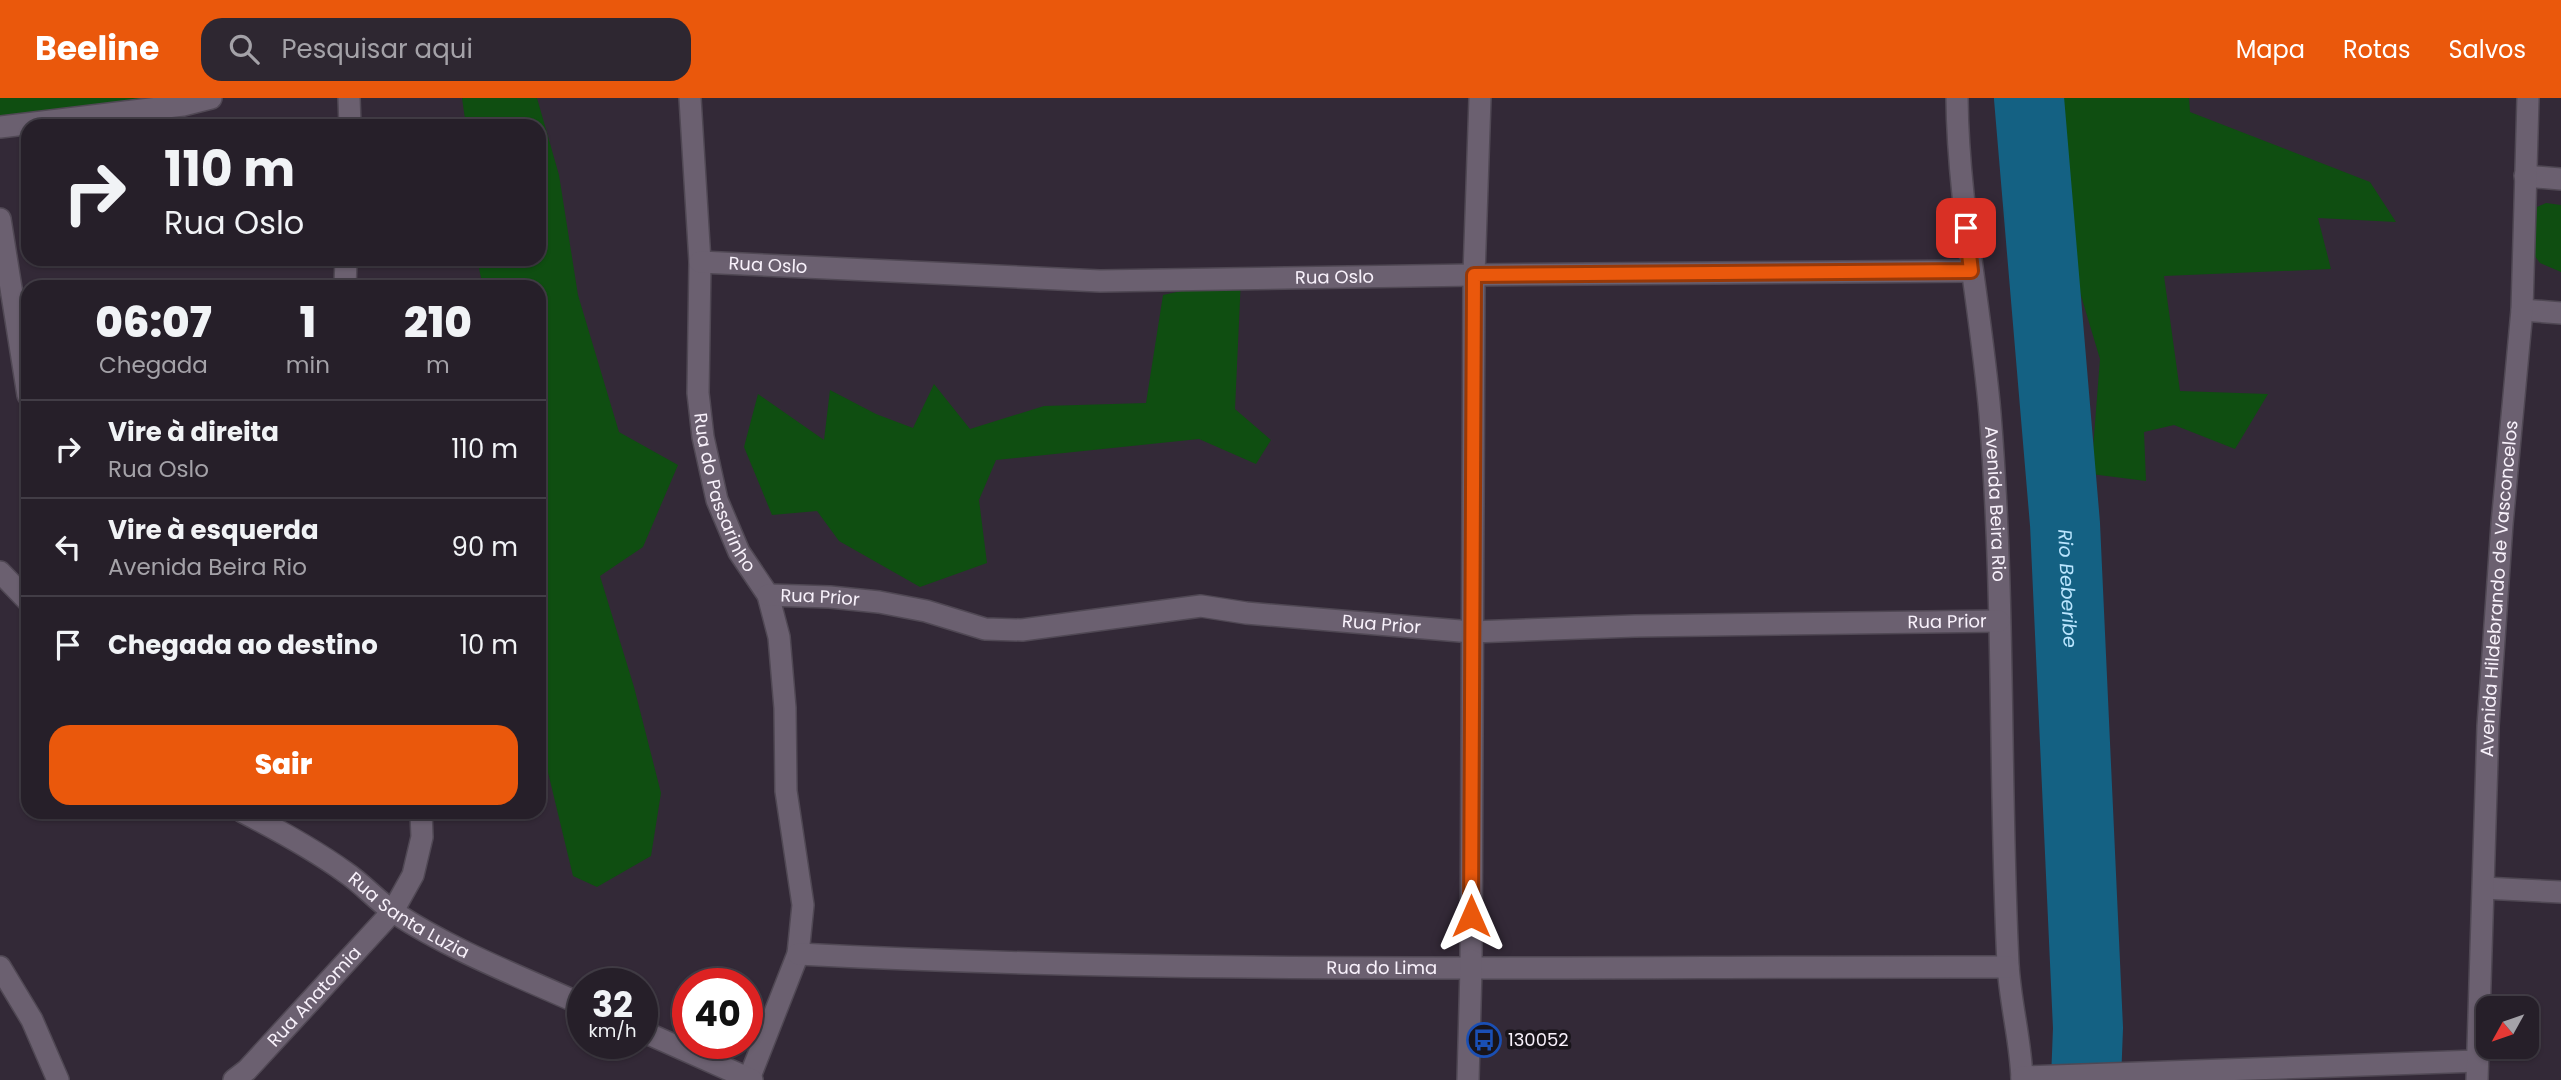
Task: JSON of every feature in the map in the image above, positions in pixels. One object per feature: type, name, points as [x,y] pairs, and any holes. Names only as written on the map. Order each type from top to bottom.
[{"type":"street","points":[[67,119],[183,105],[211,98]]},
{"type":"street","points":[[349,98],[350,119]]},
{"type":"street","name":"Rua do Passarinho","points":[[690,98],[700,262],[698,393],[703,437],[717,500],[739,552],[768,596],[779,637],[783,672],[786,792],[803,905],[798,954],[750,1079]]},
{"type":"street","points":[[1468,1080],[1471,968],[1474,275],[1480,98]]},
{"type":"street","name":"Avenida Beira Rio","points":[[1957,98],[1962,185],[1991,423],[1998,540],[2008,967],[2028,1078]]},
{"type":"street","name":"Avenida Hildebrando de Vasconcelos","points":[[2477,1071],[2488,726],[2502,524],[2522,310],[2528,98]]},
{"type":"street","points":[[0,127],[21,124]]},
{"type":"street","points":[[2525,176],[2561,179]]},
{"type":"street","points":[[0,219],[21,351]]},
{"type":"street","name":"Rua Oslo","points":[[700,262],[1100,281],[1971,271]]},
{"type":"street","points":[[2522,310],[2561,313]]},
{"type":"street","points":[[0,572],[21,594]]},
{"type":"street","name":"Rua Prior","points":[[768,596],[830,597],[879,602],[926,611],[985,629],[1022,630],[1201,606],[1245,613],[1472,632],[1635,626],[1999,621]]},
{"type":"street","name":"Rua Santa Luzia","points":[[257,819],[288,835],[347,873],[393,912],[460,950],[567,998]]},
{"type":"street","name":"Rua Anatomia","points":[[234,1080],[247,1070],[393,912],[413,875],[422,837],[421,819]]},
{"type":"street","points":[[2484,888],[2561,892]]},
{"type":"street","name":"Rua do Lima","points":[[798,954],[1008,964],[1471,968],[2008,967]]},
{"type":"street","points":[[0,967],[32,1020],[58,1080]]},
{"type":"street","points":[[658,1038],[750,1079]]},
{"type":"street","points":[[2028,1078],[2148,1074],[2477,1071]]},
{"type":"green space","points":[[0,98],[158,98],[40,119],[21,119],[21,122],[0,126]]},
{"type":"green space","points":[[462,98],[537,98],[543,119],[465,119]]},
{"type":"green space","points":[[2047,98],[2189,98],[2190,112],[2370,182],[2396,222],[2318,218],[2331,269],[2164,276],[2180,391],[2268,394],[2235,449],[2174,425],[2144,432],[2146,481],[2091,474],[2100,359],[2061,229]]},
{"type":"green space","points":[[546,130],[559,175],[578,295],[619,432],[678,465],[643,547],[600,576],[634,687],[661,793],[651,856],[597,887],[573,876],[546,764],[546,280],[482,280],[478,266],[546,266]]},
{"type":"green space","points":[[2546,203],[2561,205],[2561,272],[2540,263],[2534,255],[2537,207]]},
{"type":"green space","points":[[1241,278],[1235,409],[1271,440],[1256,464],[1199,439],[996,460],[979,500],[987,563],[920,587],[839,541],[817,511],[772,515],[744,447],[758,394],[824,440],[830,390],[876,414],[913,428],[934,384],[970,429],[1044,406],[1146,403],[1163,295]]},
{"type":"waterway","name":"Rio Beberibe","points":[[2029,98],[2065,524],[2088,1028],[2086,1080]]},
{"type":"place","name":"130052","points":[[1484,1040]]},
{"type":"route","points":[[1471,916],[1474,275],[1971,271],[1966,228]]}]
